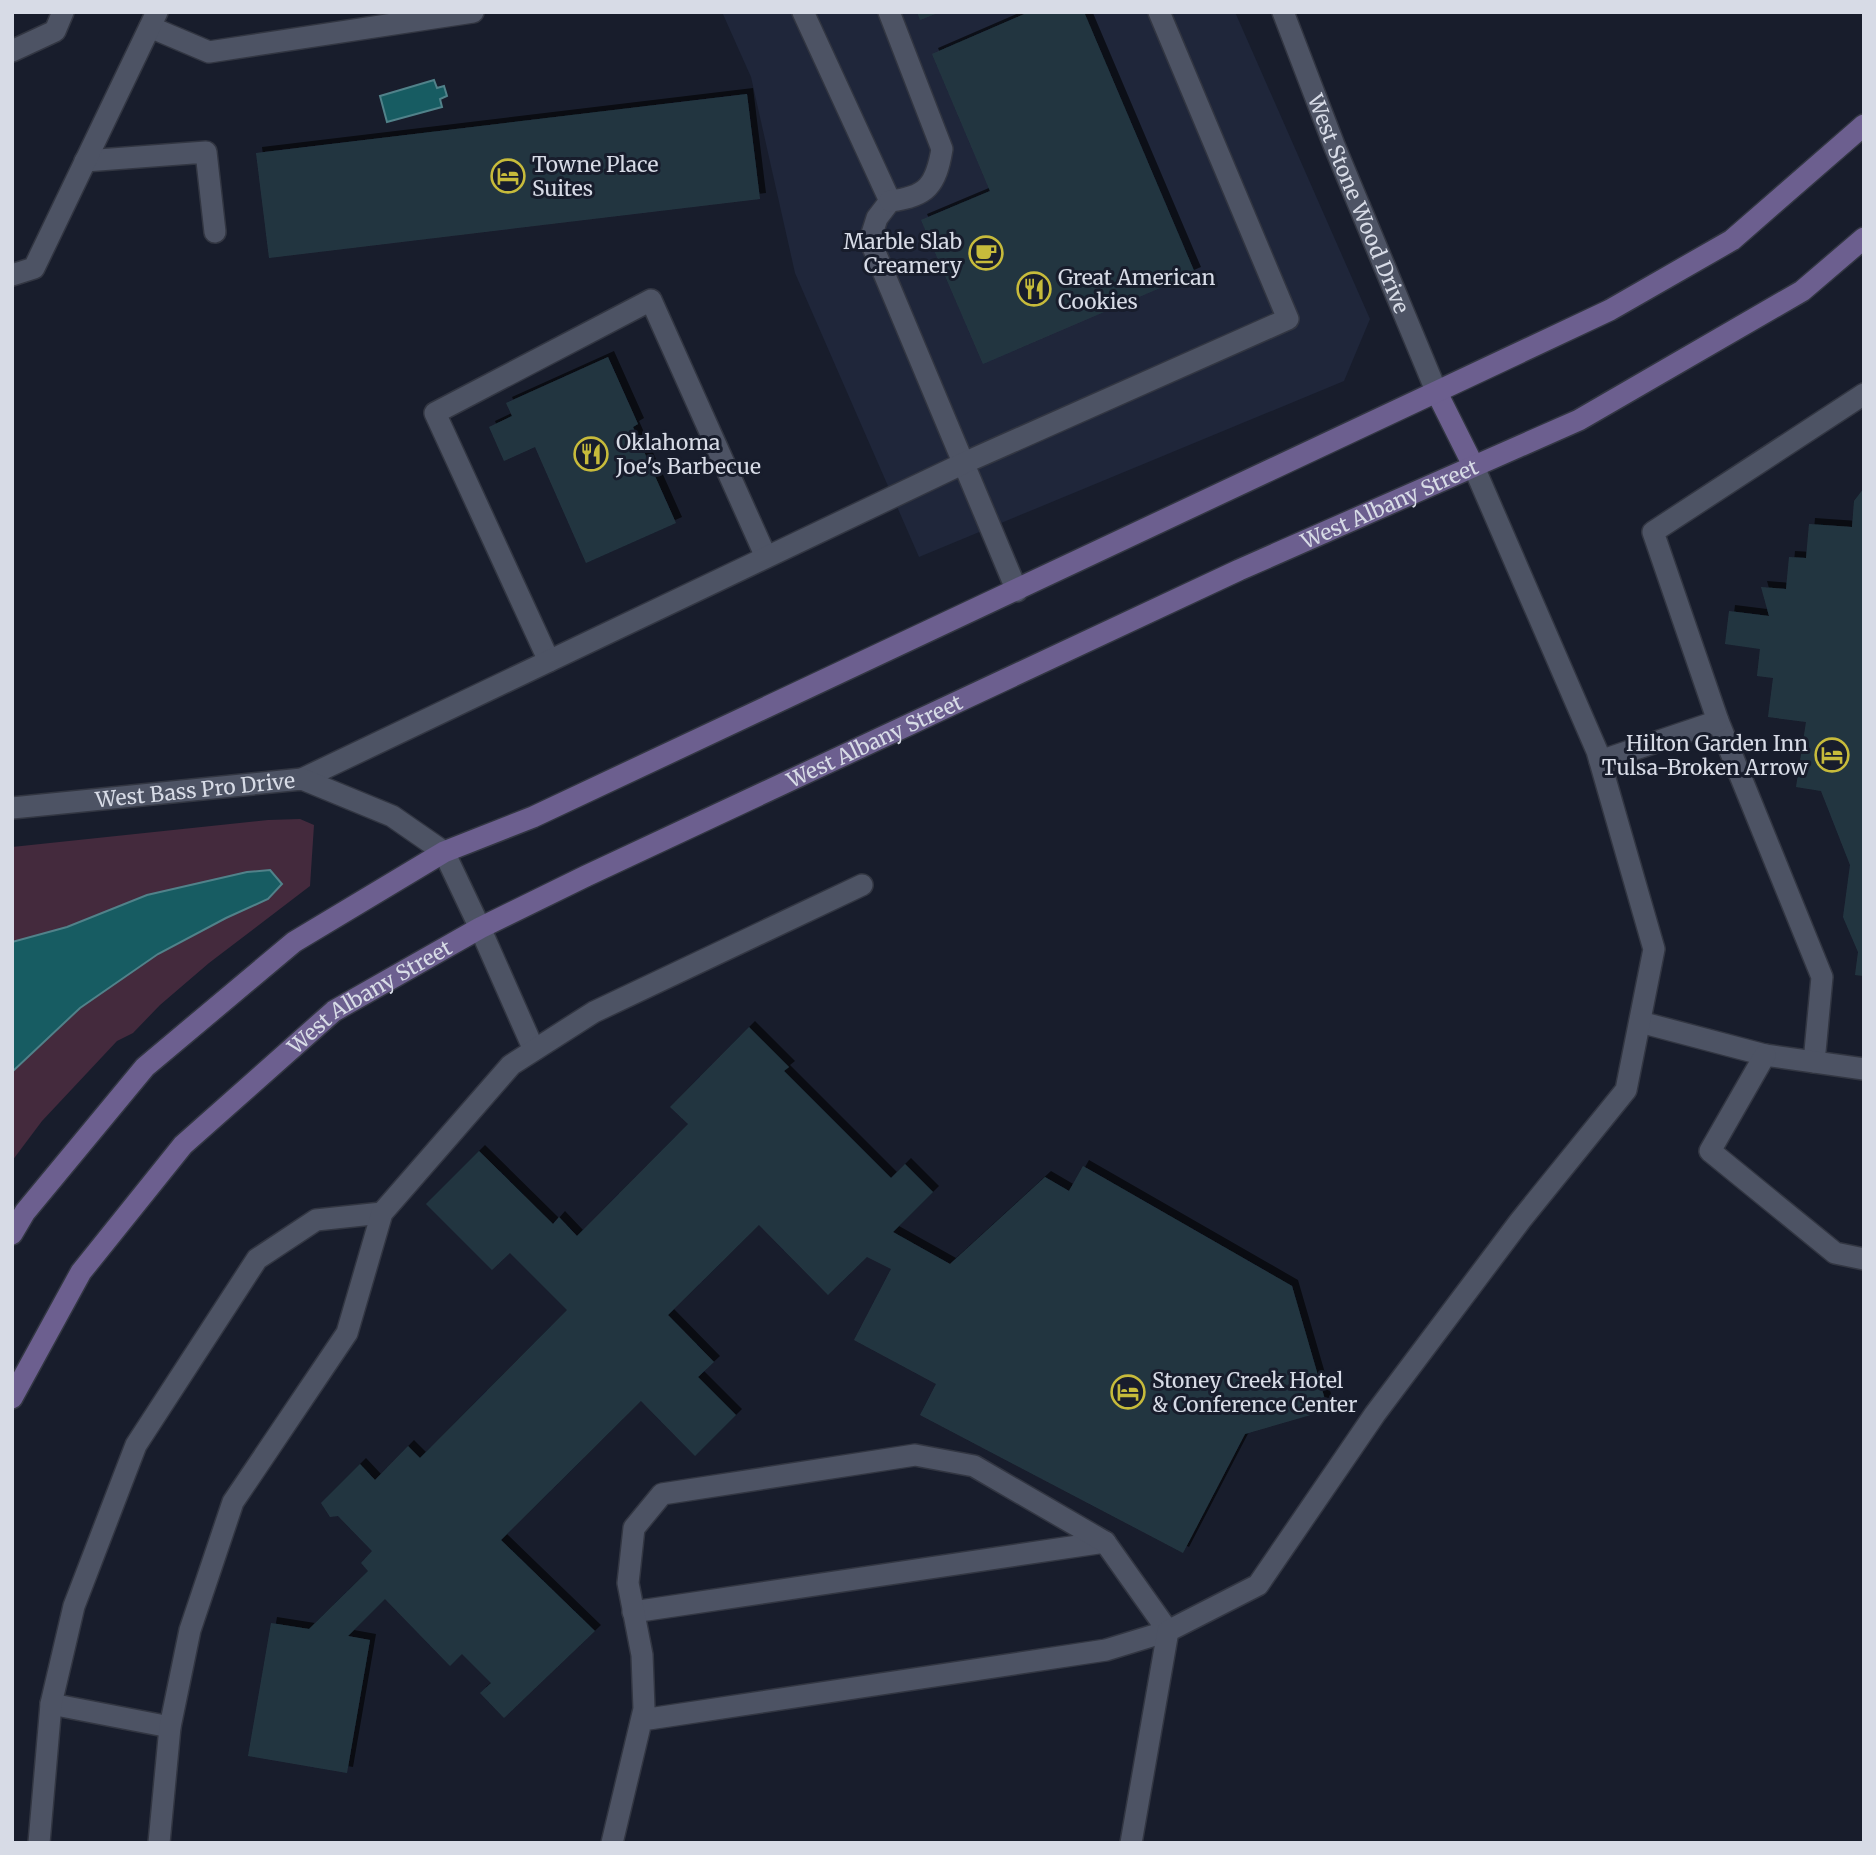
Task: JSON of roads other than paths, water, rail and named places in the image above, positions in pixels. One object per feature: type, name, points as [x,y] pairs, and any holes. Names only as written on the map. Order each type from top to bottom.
[{"type":"main road","points":[[12,1234],[25,1212],[145,1067],[294,942],[444,852],[533,817],[1611,310],[1732,240],[1864,125]]},
{"type":"main road","name":"West Albany Street","points":[[12,1398],[82,1272],[183,1145],[334,1011],[480,928],[1227,576],[1579,420],[1802,291],[1864,237]]},
{"type":"main road","points":[[1437,393],[1473,465]]},
{"type":"street","points":[[12,51],[55,31],[63,12]]},
{"type":"street","points":[[12,275],[34,268],[153,20],[209,52],[473,12]]},
{"type":"street","points":[[803,12],[890,201]]},
{"type":"street","points":[[889,12],[942,149],[940,166],[926,190],[911,199],[890,201],[877,218],[870,240],[1017,591]]},
{"type":"street","points":[[302,779],[964,463],[1288,319],[1159,12]]},
{"type":"street","name":"West Stone Wood Drive","points":[[1283,12],[1437,393]]},
{"type":"street","points":[[85,160],[206,152],[215,232]]},
{"type":"street","points":[[549,661],[435,413],[651,300],[766,557]]},
{"type":"street","points":[[1814,1062],[1822,977],[1718,721],[1653,531],[1864,394]]},
{"type":"street","points":[[642,1720],[1106,1650],[1168,1631],[1258,1585],[1375,1414],[1520,1221],[1626,1090],[1654,949],[1600,761],[1473,465]]},
{"type":"street","points":[[1600,761],[1718,721]]},
{"type":"street","name":"West Bass Pro Drive","points":[[12,808],[302,779],[392,816],[444,852],[534,1050]]},
{"type":"street","points":[[159,1843],[170,1727],[190,1630],[233,1502],[347,1334],[382,1213],[511,1065],[594,1012],[862,885]]},
{"type":"street","points":[[1640,1023],[1765,1055],[1864,1069]]},
{"type":"street","points":[[1765,1055],[1710,1151],[1836,1253],[1864,1259]]},
{"type":"street","points":[[39,1843],[51,1704],[74,1606],[136,1445],[257,1259],[316,1220],[382,1213]]},
{"type":"street","points":[[612,1843],[644,1709],[642,1655],[628,1583],[634,1528],[662,1494],[915,1455],[974,1466],[1105,1542],[1168,1631],[1131,1843]]},
{"type":"street","points":[[634,1612],[1105,1542]]},
{"type":"street","points":[[51,1704],[170,1727]]},
{"type":"place","name":"Towne Place Suites","points":[[508,176]]},
{"type":"place","name":"Marble Slab Creamery","points":[[986,253]]},
{"type":"place","name":"Great American Cookies","points":[[1034,289]]},
{"type":"place","name":"Oklahoma Joe's Barbecue","points":[[591,454]]},
{"type":"place","name":"Hilton Garden Inn Tulsa-Broken Arrow","points":[[1832,755]]},
{"type":"place","name":"Stoney Creek Hotel & Conference Center","points":[[1128,1392]]}]
